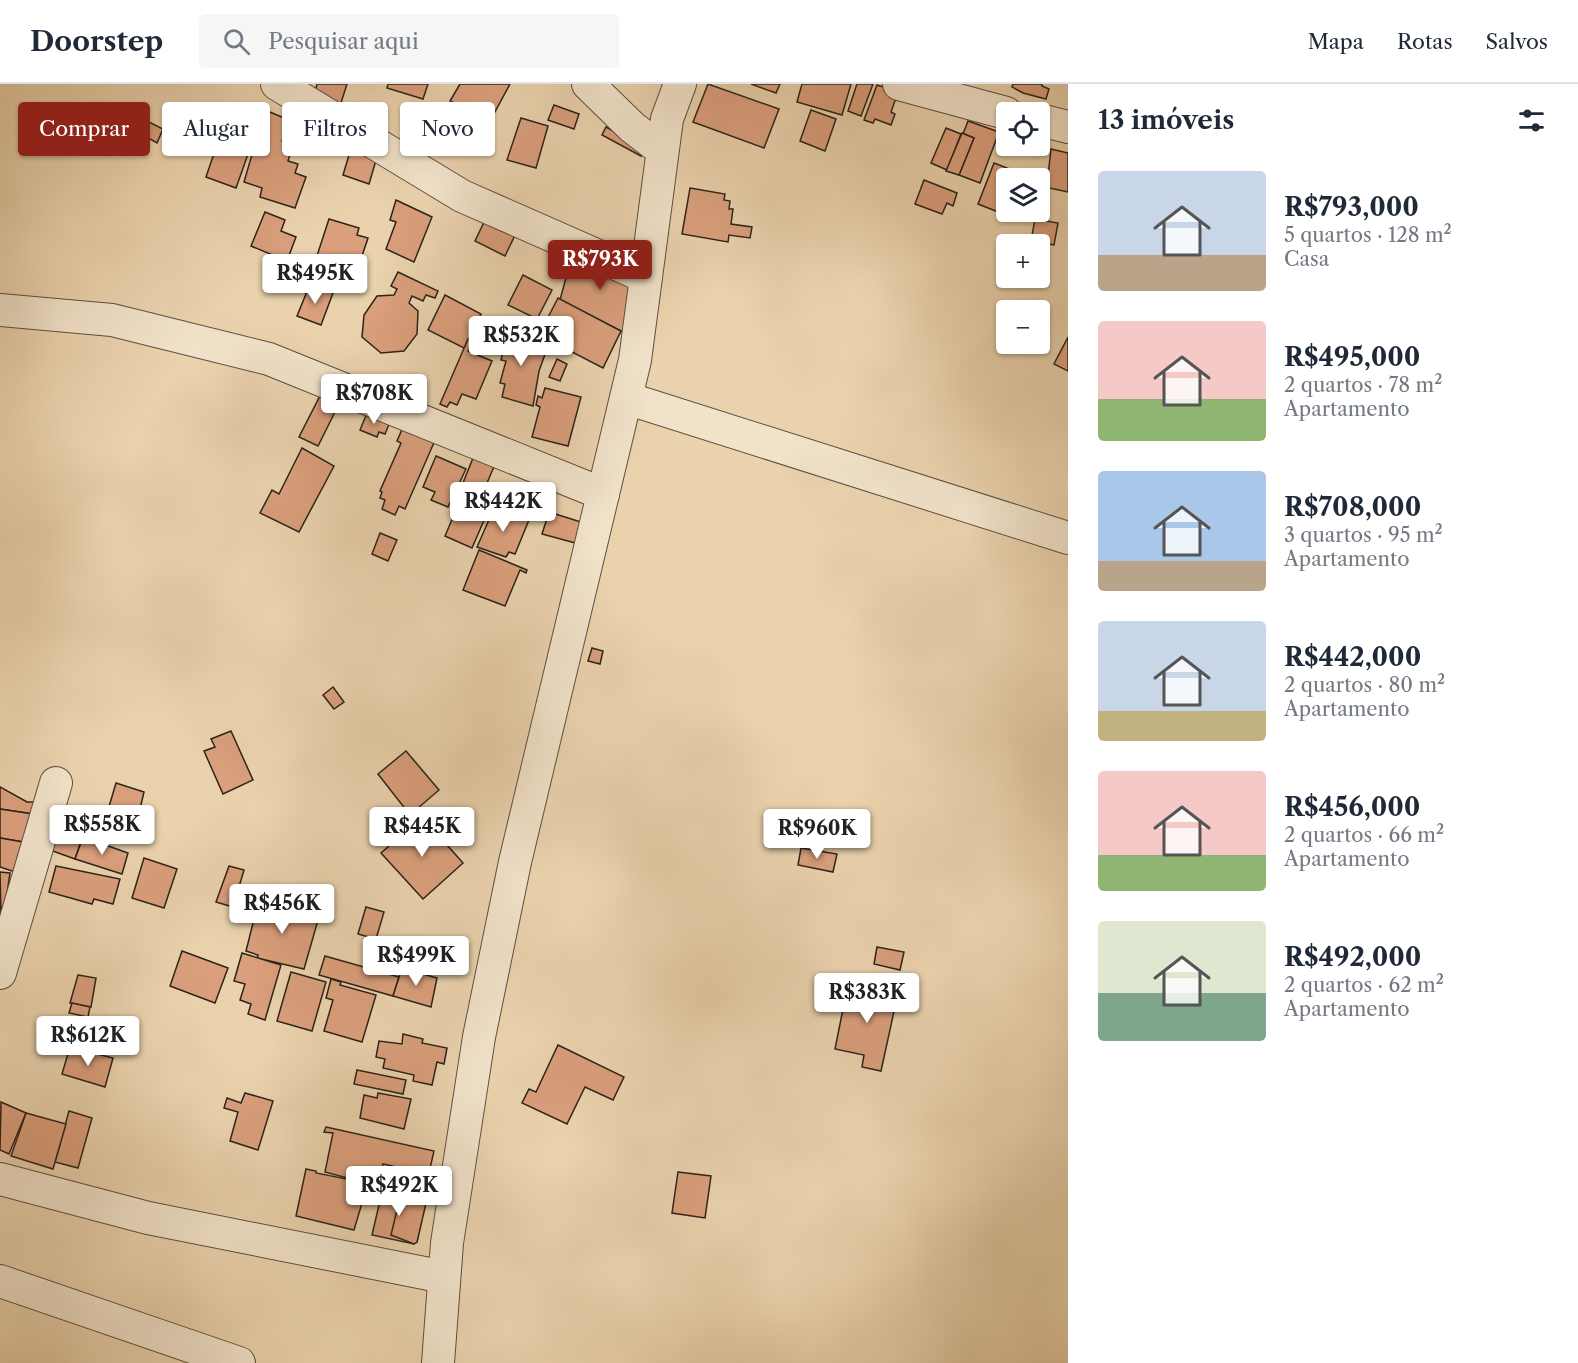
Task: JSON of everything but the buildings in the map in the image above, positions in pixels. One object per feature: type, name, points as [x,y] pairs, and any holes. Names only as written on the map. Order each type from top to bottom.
[{"type":"street","points":[[277,84],[462,196],[646,277]]},
{"type":"street","points":[[588,84],[662,150]]},
{"type":"street","points":[[438,1363],[447,1243],[479,1037],[515,862],[635,360],[666,119],[680,84]]},
{"type":"street","points":[[899,84],[996,110]]},
{"type":"street","points":[[1050,122],[1068,127]]},
{"type":"street","points":[[0,310],[112,321],[269,359],[603,494]]},
{"type":"street","points":[[626,398],[1068,538]]},
{"type":"street","points":[[0,973],[56,783]]},
{"type":"street","points":[[0,1179],[148,1218],[444,1277]]},
{"type":"street","points":[[0,1281],[240,1363]]}]
